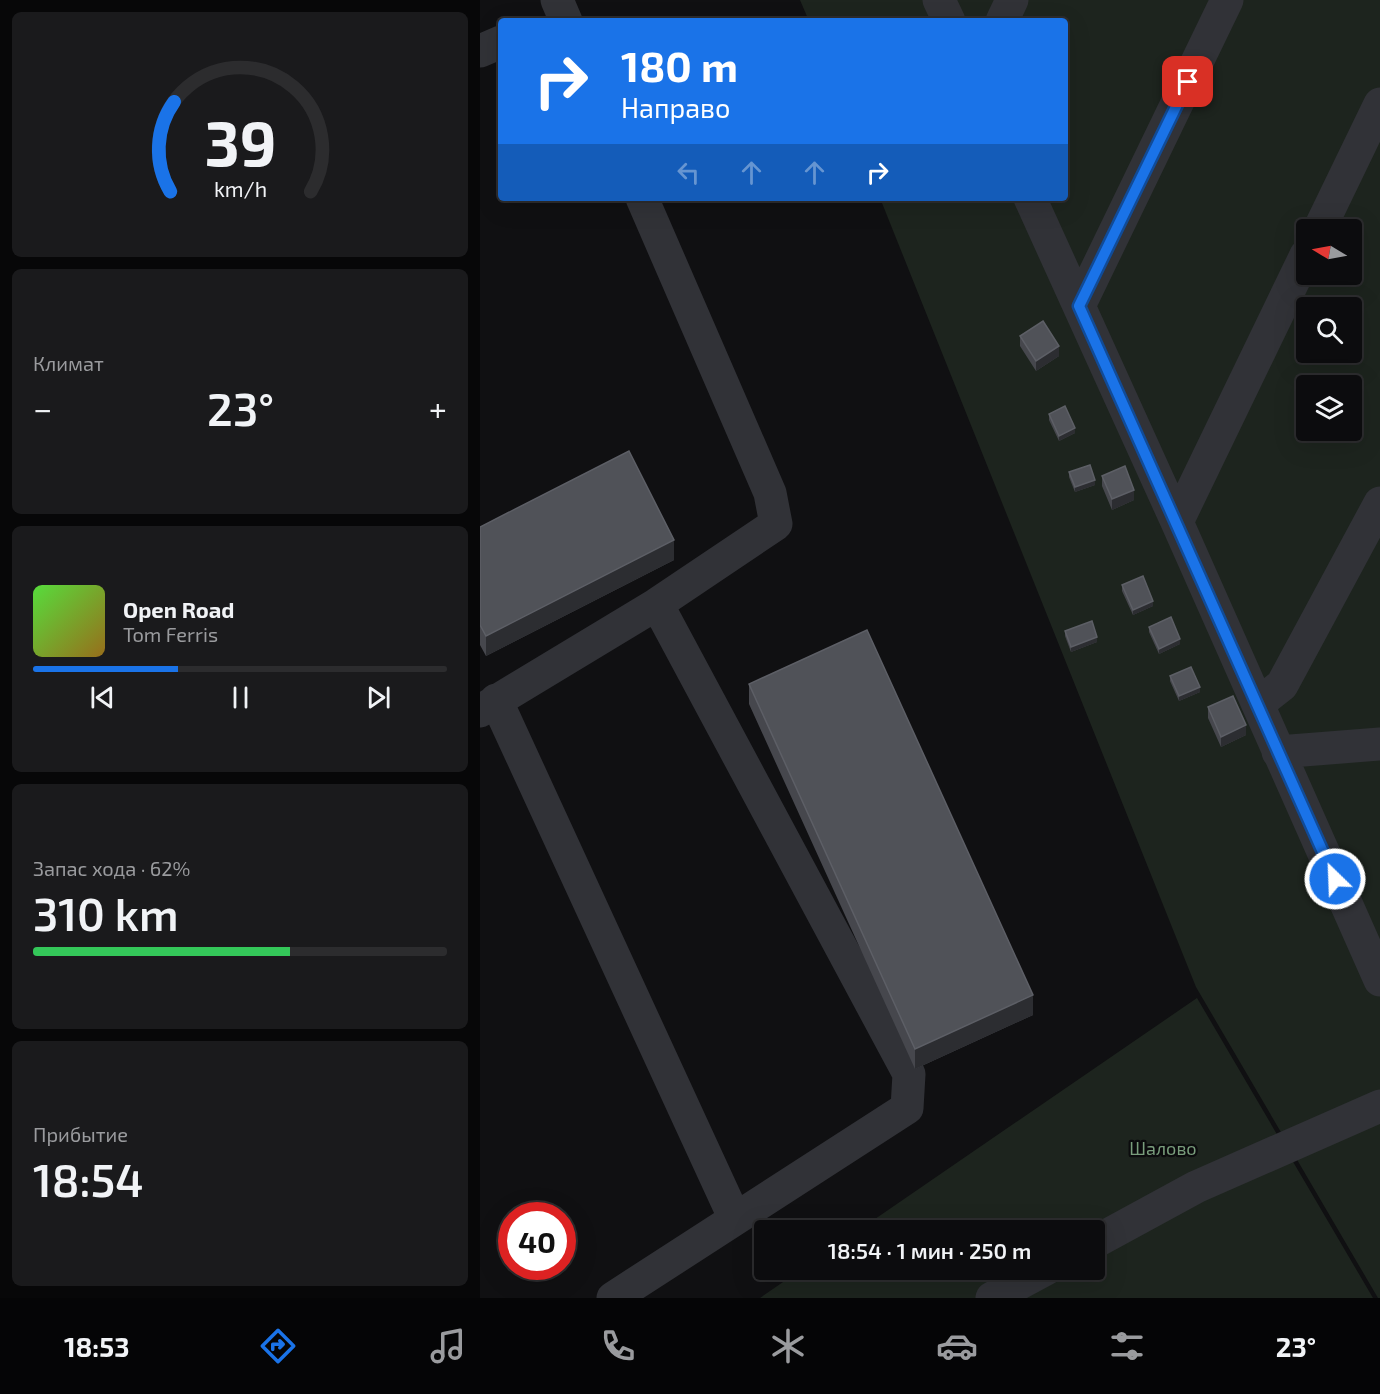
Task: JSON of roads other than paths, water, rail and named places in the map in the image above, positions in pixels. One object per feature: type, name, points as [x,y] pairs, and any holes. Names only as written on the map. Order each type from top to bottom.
[{"type":"street","points":[[939,0],[948,18]]},
{"type":"street","points":[[1003,18],[1012,0]]},
{"type":"street","points":[[1079,306],[1227,0]]},
{"type":"street","points":[[480,51],[498,43]]},
{"type":"street","points":[[1324,219],[1380,104]]},
{"type":"street","points":[[643,201],[770,493],[776,524],[657,604],[488,705],[735,1219]]},
{"type":"street","points":[[1031,201],[1278,752],[1372,942],[1380,980]]},
{"type":"street","points":[[1176,522],[1296,276]]},
{"type":"street","points":[[1258,704],[1282,685],[1380,503]]},
{"type":"street","points":[[613,1298],[908,1108],[909,1074],[657,604]]},
{"type":"street","points":[[1278,752],[1380,744]]},
{"type":"street","points":[[1105,1237],[1196,1187],[1380,1106]]},
{"type":"street","points":[[992,1298],[1026,1280]]},
{"type":"park label","name":"Шалово","points":[[1163,1149]]}]
